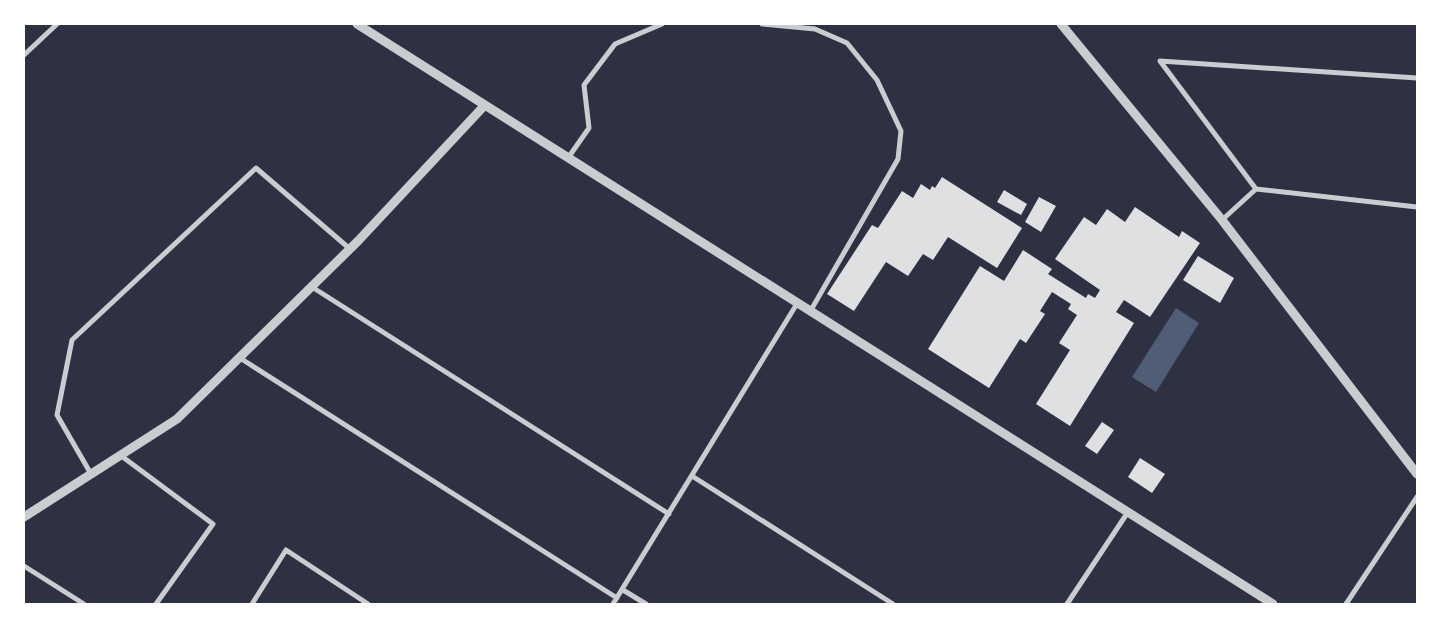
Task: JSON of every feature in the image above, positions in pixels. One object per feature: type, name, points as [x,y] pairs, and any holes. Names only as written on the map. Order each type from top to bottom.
[{"type":"street","points":[[24,55],[57,24]]},
{"type":"street","points":[[358,24],[484,106],[799,302],[1273,604]]},
{"type":"street","points":[[568,158],[589,128],[584,85],[615,44],[662,24]]},
{"type":"street","points":[[762,24],[815,29],[847,43],[877,80],[901,131],[898,159],[811,310]]},
{"type":"street","points":[[1061,24],[1222,220],[1417,474]]},
{"type":"street","points":[[1417,78],[1160,61],[1256,189],[1417,207]]},
{"type":"street","points":[[24,517],[176,420],[350,249],[484,106]]},
{"type":"street","points":[[91,474],[57,415],[72,340],[256,168],[350,249]]},
{"type":"street","points":[[1222,220],[1256,189]]},
{"type":"street","points":[[312,287],[669,514]]},
{"type":"street","points":[[613,604],[799,302]]},
{"type":"street","points":[[240,358],[617,598]]},
{"type":"street","points":[[120,455],[213,524],[156,604]]},
{"type":"street","points":[[692,476],[893,604]]},
{"type":"street","points":[[1346,604],[1417,497]]},
{"type":"street","points":[[1067,604],[1128,512]]},
{"type":"street","points":[[252,604],[286,550],[368,604]]},
{"type":"street","points":[[24,566],[84,604]]},
{"type":"street","points":[[622,590],[646,604]]},
{"type":"water","points":[[1176,308],[1199,323],[1156,392],[1132,377]]},
{"type":"building","points":[[942,177],[1022,228],[997,268],[948,237],[933,260],[923,254],[908,276],[886,262],[854,311],[827,294],[872,225],[878,228],[902,191],[913,198],[921,184],[930,190],[932,186],[935,188]]},
{"type":"building","points":[[1004,190],[1027,204],[1021,215],[997,202]]},
{"type":"building","points":[[1039,197],[1056,206],[1041,232],[1025,222]]},
{"type":"building","points":[[1135,207],[1179,237],[1182,231],[1200,243],[1150,317],[1124,300],[1116,312],[1134,323],[1070,426],[1036,404],[1070,350],[1059,343],[1077,315],[1068,309],[1071,304],[1052,292],[1040,311],[1045,314],[1026,343],[1020,339],[989,388],[928,349],[980,266],[1004,281],[1023,250],[1052,269],[1048,274],[1086,298],[1088,294],[1095,298],[1100,290],[1055,259],[1084,217],[1096,225],[1107,209],[1125,222]]},
{"type":"building","points":[[1198,256],[1234,278],[1220,303],[1183,280]]},
{"type":"building","points":[[1102,422],[1114,430],[1097,454],[1085,446]]},
{"type":"building","points":[[1140,458],[1165,474],[1152,493],[1128,477]]}]
